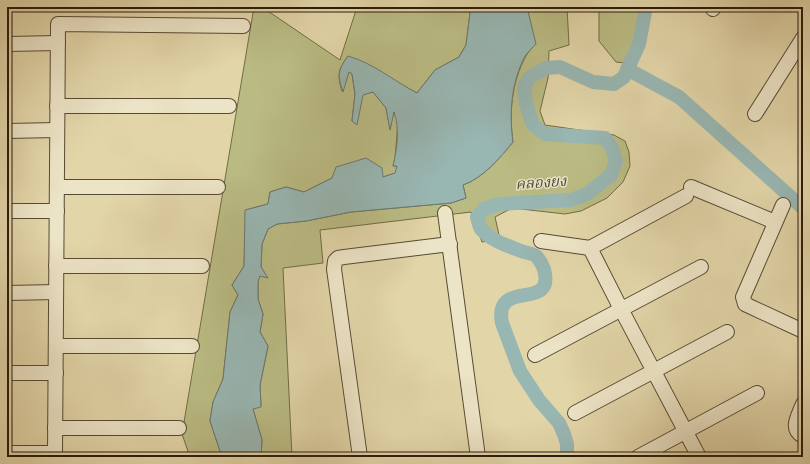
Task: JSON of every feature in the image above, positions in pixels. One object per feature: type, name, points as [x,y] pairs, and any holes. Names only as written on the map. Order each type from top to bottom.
[{"type":"street","points":[[7,452],[55,453],[58,24],[243,26]]},
{"type":"street","points":[[755,114],[803,38]]},
{"type":"street","points":[[7,44],[58,43]]},
{"type":"street","points":[[57,106],[229,106]]},
{"type":"street","points":[[7,131],[57,130]]},
{"type":"street","points":[[57,187],[218,187]]},
{"type":"street","points":[[541,240],[590,248],[688,192],[775,222]]},
{"type":"street","points":[[783,205],[743,293],[743,300],[749,306],[803,331]]},
{"type":"street","points":[[7,211],[57,211]]},
{"type":"street","points":[[445,213],[478,457]]},
{"type":"street","points":[[360,457],[334,269],[335,261],[338,258],[344,257],[450,244]]},
{"type":"street","points":[[590,248],[699,457]]},
{"type":"street","points":[[56,266],[202,266]]},
{"type":"street","points":[[535,355],[701,267]]},
{"type":"street","points":[[7,293],[56,292]]},
{"type":"street","points":[[575,413],[727,332]]},
{"type":"street","points":[[56,346],[192,346]]},
{"type":"street","points":[[7,373],[56,373]]},
{"type":"street","points":[[638,457],[757,393]]},
{"type":"street","points":[[803,404],[795,427],[797,432],[803,436]]},
{"type":"street","points":[[55,428],[179,428]]},
{"type":"green space","points":[[254,7],[262,7],[340,60],[357,7],[468,7],[470,13],[466,45],[459,57],[435,70],[417,93],[348,56],[340,69],[339,81],[342,91],[349,72],[352,74],[355,94],[352,121],[357,124],[362,95],[373,92],[386,108],[390,129],[394,111],[398,123],[393,166],[397,166],[396,173],[383,177],[332,178],[304,192],[286,187],[270,192],[268,204],[246,210],[244,266],[232,285],[238,295],[230,312],[223,379],[213,402],[210,421],[222,457],[190,457],[182,434]]},
{"type":"green space","points":[[527,7],[567,7],[569,45],[549,51],[548,78],[540,111],[545,125],[614,135],[625,141],[629,152],[630,166],[623,182],[607,198],[581,211],[565,214],[512,208],[495,217],[500,239],[482,242],[471,212],[320,230],[323,263],[283,268],[292,457],[261,457],[262,440],[253,409],[261,406],[260,385],[268,346],[260,332],[263,314],[258,299],[258,282],[259,276],[267,277],[261,267],[262,244],[268,229],[277,224],[306,221],[351,212],[451,203],[466,198],[463,185],[484,173],[497,161],[513,142],[511,110],[514,88],[521,66],[527,54],[535,44]]},
{"type":"green space","points":[[599,7],[642,7],[629,58],[625,63],[616,62],[599,41]]},
{"type":"water","points":[[468,7],[527,7],[536,44],[525,56],[520,66],[514,88],[511,110],[513,142],[497,161],[484,173],[463,185],[466,198],[451,203],[351,212],[306,221],[277,224],[268,229],[262,244],[261,267],[268,278],[260,276],[258,282],[258,299],[263,314],[260,332],[268,346],[260,385],[261,407],[253,409],[262,440],[261,457],[222,457],[210,421],[213,402],[223,379],[230,312],[238,295],[232,285],[244,266],[245,210],[268,204],[270,192],[286,187],[304,192],[332,178],[336,167],[366,158],[382,168],[383,177],[395,173],[397,166],[393,166],[397,146],[397,125],[394,112],[390,130],[386,108],[373,92],[363,95],[357,125],[352,121],[355,94],[352,74],[349,72],[343,92],[339,77],[340,69],[348,56],[366,63],[417,93],[435,70],[459,57],[466,45],[470,13]]},
{"type":"waterway","name":"คลองยง","points":[[567,457],[567,444],[559,423],[539,400],[520,371],[502,323],[502,309],[506,301],[514,297],[541,290],[545,282],[544,269],[536,256],[505,245],[485,233],[481,229],[477,217],[484,209],[499,204],[571,200],[587,194],[611,175],[616,161],[612,148],[605,138],[545,134],[533,125],[526,104],[524,86],[530,77],[546,68],[560,67],[593,82],[614,84],[624,77],[639,44],[646,7]]},
{"type":"waterway","points":[[627,69],[679,97],[803,208]]}]
